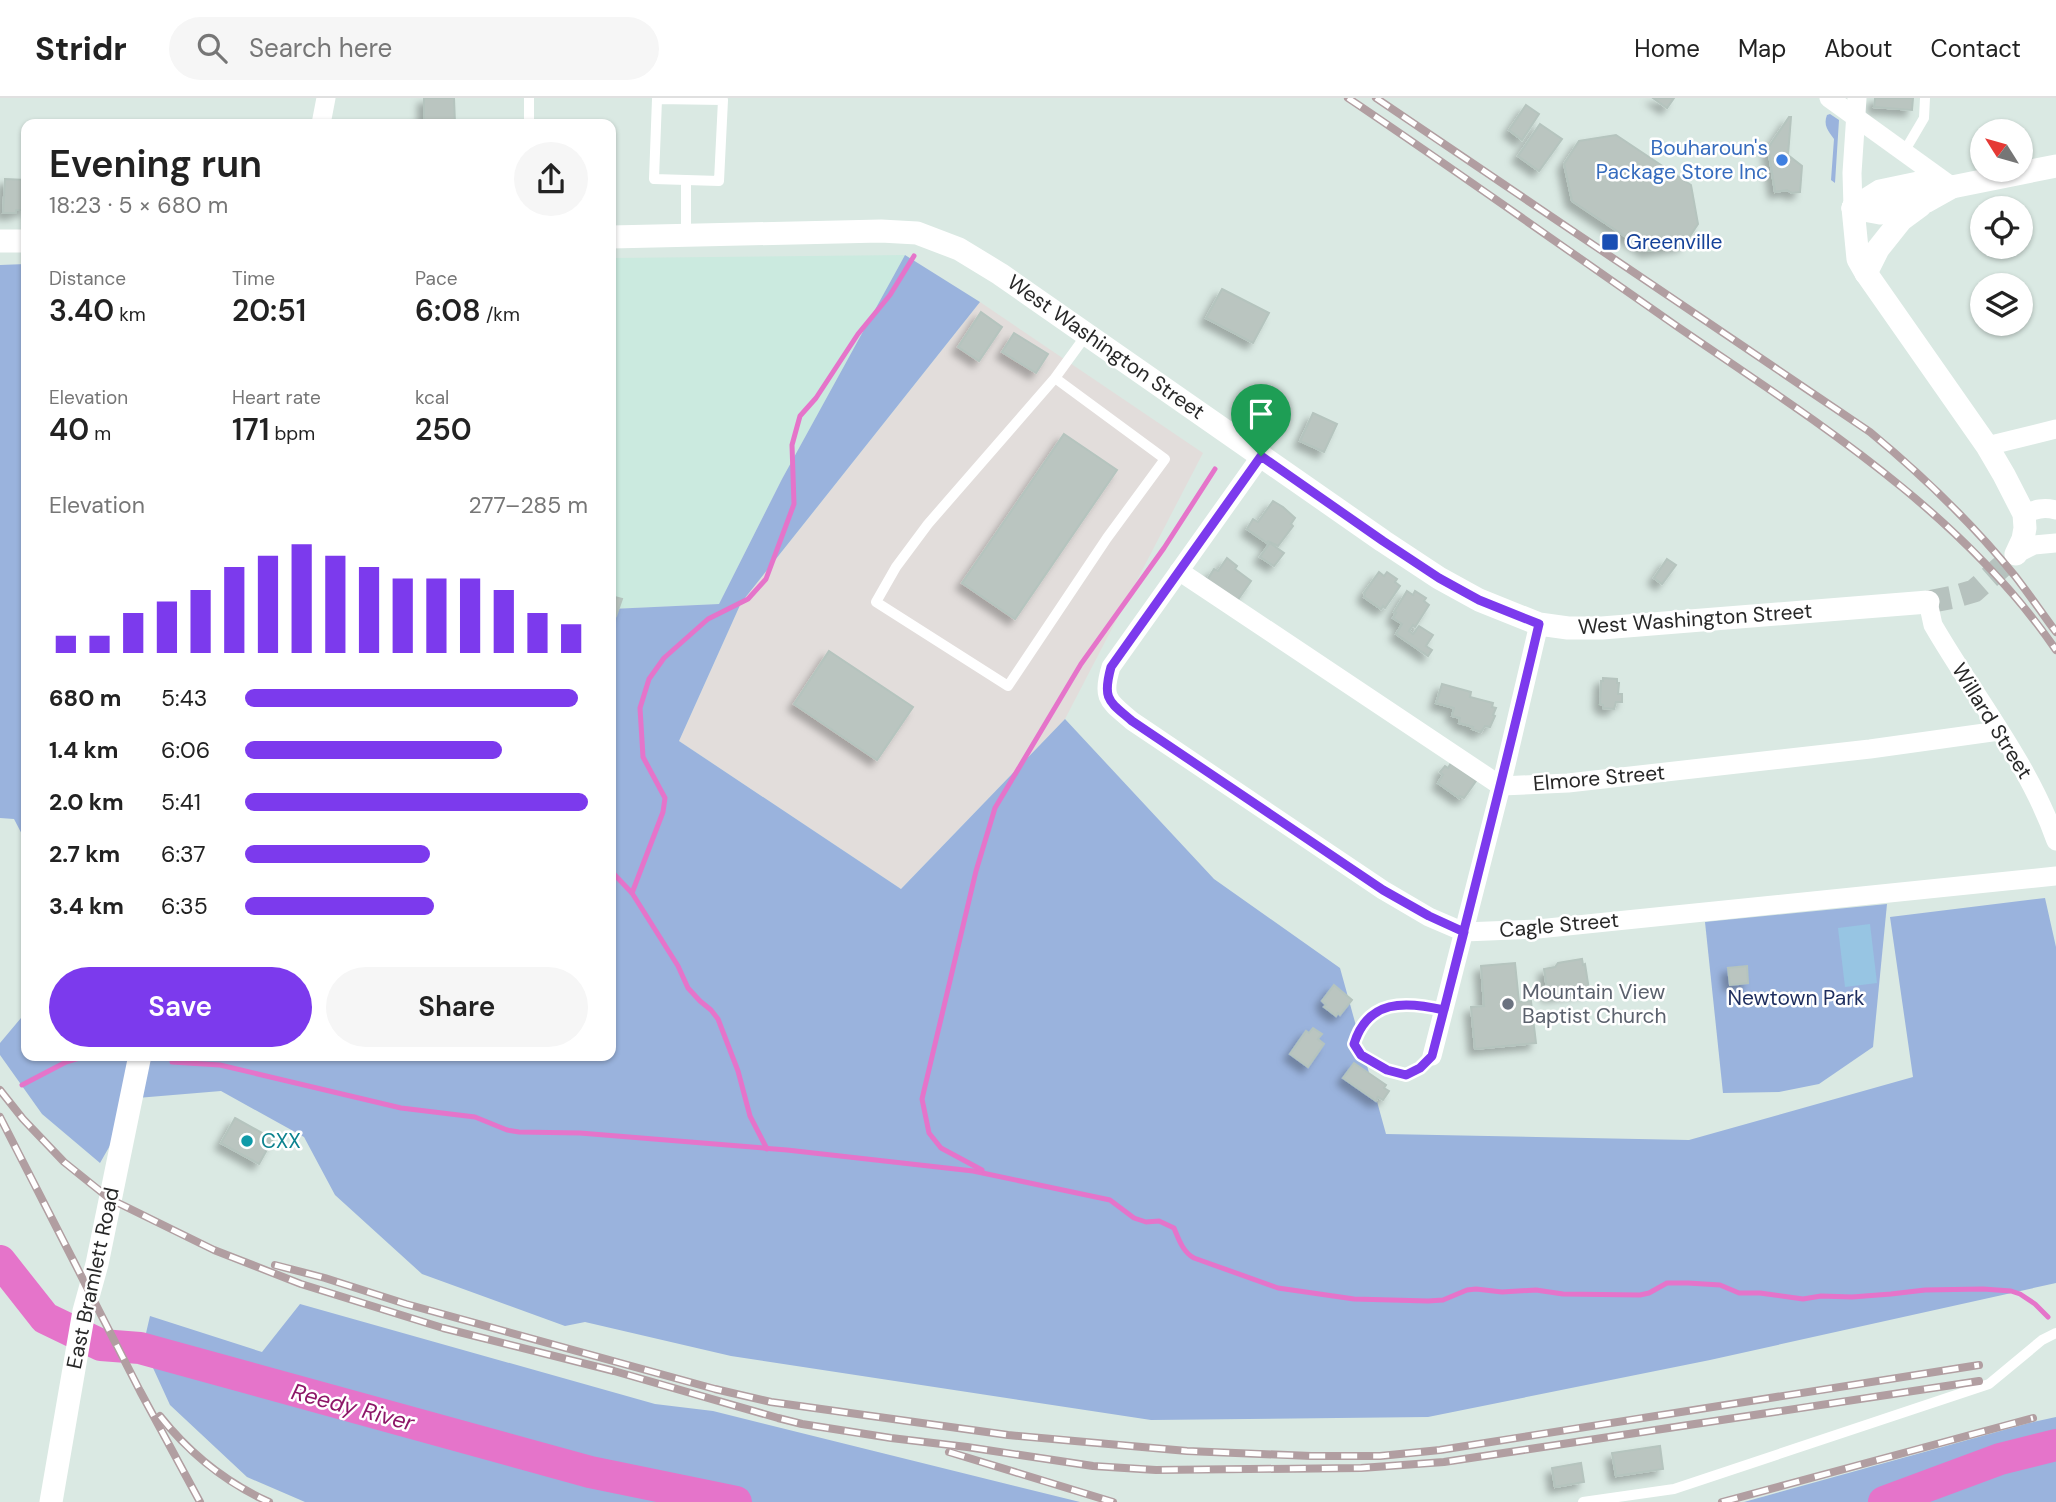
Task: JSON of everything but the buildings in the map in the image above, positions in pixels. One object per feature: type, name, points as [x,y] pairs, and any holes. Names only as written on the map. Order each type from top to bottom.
[{"type":"street","points":[[322,119],[326,98]]},
{"type":"street","points":[[1829,98],[1857,107],[1904,152],[1952,187]]},
{"type":"street","points":[[1857,107],[1852,173],[1858,259],[1987,446],[2024,514],[2023,539],[2016,554]]},
{"type":"street","points":[[1866,273],[1878,249],[1901,220],[1927,201],[1952,187],[2056,166]]},
{"type":"street","points":[[1853,208],[1880,191],[1923,182],[1952,187]]},
{"type":"street","points":[[1853,208],[1880,213],[1927,201]]},
{"type":"street","name":"West Washington Street","points":[[616,237],[881,231],[917,233],[959,250],[1087,333],[1439,578],[1479,600],[1539,624],[1567,628],[1602,628],[1928,602]]},
{"type":"street","points":[[0,241],[21,241]]},
{"type":"street","points":[[1987,446],[2056,429]]},
{"type":"street","points":[[1261,456],[1179,570],[1501,786]]},
{"type":"street","points":[[2024,514],[2035,509],[2056,510]]},
{"type":"street","points":[[2016,554],[2034,545],[2056,543]]},
{"type":"street","name":"Cagle Street","points":[[1179,570],[1111,667],[1106,691],[1111,702],[1132,721],[1383,890],[1464,932],[1538,929],[2056,876]]},
{"type":"street","name":"Willard Street","points":[[1928,602],[1933,625],[2037,797],[2056,841]]},
{"type":"street","points":[[1432,1056],[1539,624]]},
{"type":"street","name":"Elmore Street","points":[[1501,786],[1568,783],[1870,749],[1999,731]]},
{"type":"street","name":"East Bramlett Road","points":[[51,1502],[84,1311],[97,1264],[139,1061]]},
{"type":"lane","points":[[529,98],[529,119]]},
{"type":"lane","points":[[1904,152],[1924,118],[1925,98]]},
{"type":"lane","points":[[657,99],[723,100],[719,181],[686,180],[654,179],[657,99]]},
{"type":"lane","points":[[685,237],[686,180]]},
{"type":"lane","points":[[1055,378],[1165,459],[1107,538],[1008,685],[876,602],[896,567],[929,524],[1055,378],[1087,333]]},
{"type":"lane","points":[[1432,1056],[1420,1068],[1406,1075],[1387,1070],[1361,1055],[1354,1044],[1358,1030],[1366,1020],[1387,1007],[1405,1004],[1444,1010]]},
{"type":"lane","points":[[1583,1502],[1674,1489],[1989,1384],[2042,1340],[2056,1333]]},
{"type":"shaded area","points":[[905,255],[782,479],[719,604],[616,609],[616,258]]},
{"type":"shaded area","points":[[980,302],[1203,453],[1065,719],[901,889],[679,741],[741,603]]},
{"type":"shaded area","points":[[1870,924],[1877,983],[1845,987],[1838,928]]},
{"type":"green space","points":[[1827,115],[1839,120],[1835,183],[1831,180],[1834,139],[1826,125]]},
{"type":"green space","points":[[905,255],[980,302],[741,603],[679,741],[901,889],[1065,719],[1214,879],[1340,968],[1386,1134],[1689,1140],[1913,1077],[1890,917],[2045,898],[2056,947],[2056,1283],[1710,1360],[1428,1417],[1151,1420],[731,1356],[585,1322],[565,1326],[422,1274],[335,1195],[304,1137],[221,1091],[137,1098],[100,1163],[42,1114],[0,1055],[0,1043],[21,1018],[21,1061],[616,1061],[616,609],[719,604],[782,479]]},
{"type":"green space","points":[[21,264],[21,832],[14,819],[0,818],[0,265]]},
{"type":"green space","name":"Newtown Park","points":[[1887,904],[1873,1047],[1819,1084],[1779,1092],[1723,1093],[1705,922]]},
{"type":"green space","points":[[300,1304],[655,1404],[713,1411],[1080,1502],[305,1502],[247,1477],[170,1405],[143,1346],[150,1316],[262,1352]]},
{"type":"green space","points":[[2056,1417],[2056,1502],[1744,1502],[2029,1423]]},
{"type":"waterway","points":[[632,893],[663,812],[665,798],[643,757],[640,708],[649,679],[664,658],[708,619],[748,599],[766,579],[794,504],[792,445],[800,416],[816,398],[858,334],[890,295],[914,256]]},
{"type":"waterway","points":[[982,1170],[941,1148],[929,1133],[922,1099],[976,871],[995,808],[1081,664],[1164,548],[1215,469]]},
{"type":"waterway","points":[[616,876],[632,893],[678,966],[688,988],[718,1019],[738,1071],[750,1116],[767,1149]]},
{"type":"waterway","points":[[22,1085],[69,1061]]},
{"type":"waterway","points":[[172,1062],[220,1065],[401,1108],[475,1117],[519,1132],[580,1133],[787,1150],[973,1171],[1110,1200],[1134,1218],[1146,1222],[1159,1221],[1174,1228],[1184,1249],[1194,1258],[1278,1288],[1354,1299],[1443,1300],[1476,1289],[1640,1295],[1667,1283],[1720,1285],[1739,1293],[1803,1299],[1925,1290],[1983,1289],[2020,1294],[2048,1317]]},
{"type":"waterway","name":"Reedy River","points":[[0,1261],[45,1318],[101,1345],[140,1348],[590,1472],[736,1502]]},
{"type":"waterway","name":"Reedy River","points":[[1884,1502],[2000,1459],[2056,1445]]},
{"type":"tunnel","points":[[1928,602],[1974,591],[2016,554]]},
{"type":"railway","points":[[1348,98],[1831,432],[1930,511],[1976,554],[2018,600],[2056,650]]},
{"type":"railway","points":[[1376,98],[1870,432],[1909,465],[1982,537],[2056,632]]},
{"type":"railway","points":[[0,1090],[64,1162],[110,1199],[214,1250],[301,1284],[443,1328],[614,1371],[778,1418],[891,1438],[1093,1466],[1156,1470],[1361,1468],[1444,1462],[1979,1381]]},
{"type":"railway","points":[[0,1117],[200,1502]]},
{"type":"railway","points":[[275,1265],[406,1304],[771,1402],[1008,1435],[1187,1451],[1380,1456],[1440,1450],[1979,1365]]},
{"type":"railway","points":[[160,1416],[183,1443],[209,1466],[269,1502]]},
{"type":"railway","points":[[1722,1502],[2033,1418]]},
{"type":"railway","points":[[949,1452],[1113,1502]]},
{"type":"place","name":"Bouharoun's Package Store Inc","points":[[1782,160]]},
{"type":"place","name":"Greenville","points":[[1610,242]]},
{"type":"place","name":"Mountain View Baptist Church","points":[[1508,1004]]},
{"type":"place","name":"CXX","points":[[247,1141]]},
{"type":"route","points":[[1261,456],[1111,667],[1106,691],[1111,702],[1132,721],[1383,890],[1429,916],[1464,932],[1444,1010],[1432,1056],[1420,1068],[1406,1075],[1387,1070],[1361,1055],[1354,1044],[1358,1030],[1375,1012],[1387,1007],[1405,1004],[1444,1010],[1469,912],[1501,786],[1539,624],[1479,600],[1439,578],[1261,456]]}]
